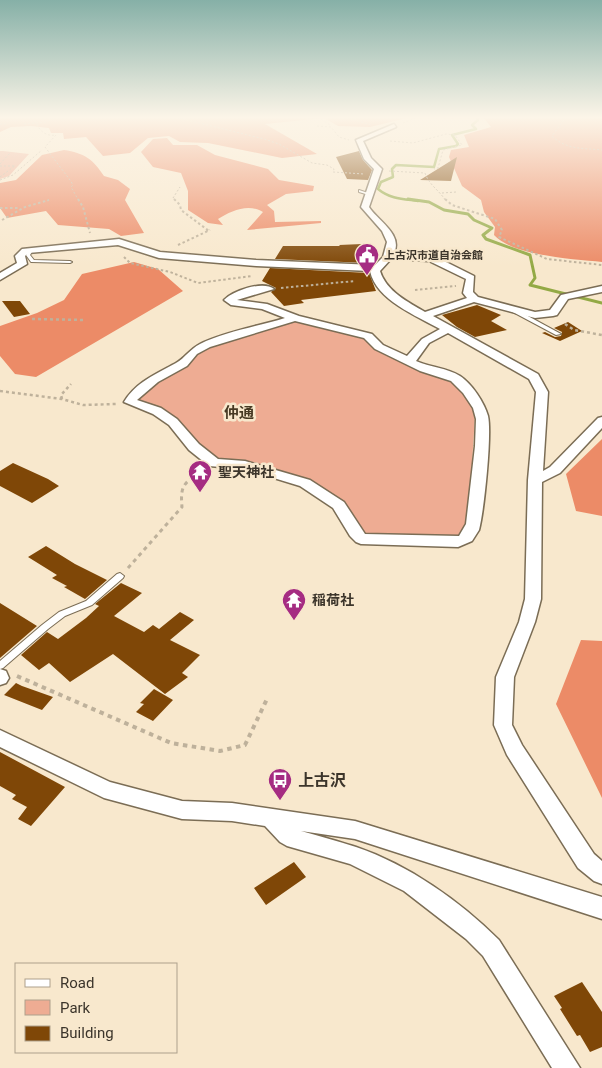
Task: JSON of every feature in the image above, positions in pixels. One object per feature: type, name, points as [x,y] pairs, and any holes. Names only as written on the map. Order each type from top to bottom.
[{"type":"street","points":[[376,167],[383,173],[374,177],[365,192],[365,207],[368,214],[388,232],[392,244],[389,256],[375,271],[378,282],[386,290],[426,315],[534,376],[542,392],[535,480],[533,599],[527,622],[505,676],[503,725],[514,749],[586,861],[602,874]]},
{"type":"street","points":[[82,244],[86,236],[90,234]]},
{"type":"street","points":[[0,277],[20,266],[22,264],[21,254],[29,249],[109,243],[124,243],[159,255],[256,263],[272,262],[312,266],[377,268]]},
{"type":"street","points":[[389,256],[431,258],[466,274],[471,278],[471,296]]},
{"type":"street","points":[[125,403],[157,411],[172,422],[194,447],[214,463],[245,465],[305,483],[339,505],[355,533],[366,541],[458,542],[464,540],[471,533],[473,524],[482,446],[479,408],[468,391],[455,378],[424,369],[379,347],[368,336],[295,318],[279,310],[255,304],[233,303],[229,300],[254,290],[268,289]]},
{"type":"street","points":[[426,315],[471,296],[510,309],[535,315],[550,315],[568,296],[594,293],[602,289]]},
{"type":"street","points":[[125,403],[154,378],[183,364],[192,352],[215,342],[295,318]]},
{"type":"street","points":[[410,362],[416,349],[424,340],[450,329]]},
{"type":"street","points":[[535,480],[555,470],[602,421]]},
{"type":"street","points":[[0,738],[104,789],[128,797],[182,810],[232,812],[355,830],[489,870],[602,908]]},
{"type":"street","points":[[271,818],[286,835],[295,840],[355,856],[412,884],[474,931],[491,948],[567,1068]]},
{"type":"lane","points":[[29,249],[28,256],[33,261],[70,262]]},
{"type":"lane","points":[[510,309],[558,334]]},
{"type":"lane","points":[[0,674],[45,627],[62,614],[88,602],[120,576]]},
{"type":"path","points":[[0,179],[15,167]]},
{"type":"path","points":[[0,179],[13,175],[22,167]]},
{"type":"path","points":[[62,167],[83,207],[90,234]]},
{"type":"path","points":[[329,167],[334,172],[383,173],[395,171],[425,173],[430,184],[452,205],[495,219],[502,230],[499,238],[547,259],[572,259],[602,264]]},
{"type":"path","points":[[434,169],[439,167]]},
{"type":"path","points":[[180,188],[172,198],[180,205],[181,210],[209,231]]},
{"type":"path","points":[[441,193],[456,192]]},
{"type":"path","points":[[2,220],[26,207],[49,200]]},
{"type":"path","points":[[0,208],[18,208]]},
{"type":"path","points":[[206,228],[212,226]]},
{"type":"path","points":[[109,243],[130,263],[198,283],[261,274],[266,280],[268,289],[352,281],[378,282]]},
{"type":"path","points":[[179,273],[180,277]]},
{"type":"path","points":[[415,290],[451,284],[471,296]]},
{"type":"path","points":[[550,315],[574,330],[602,334]]},
{"type":"path","points":[[32,319],[85,320]]},
{"type":"path","points":[[62,399],[61,394],[71,384]]},
{"type":"path","points":[[0,391],[62,399],[83,405],[125,403]]},
{"type":"path","points":[[120,576],[182,507],[180,490],[182,485],[214,463]]},
{"type":"path","points":[[0,674],[22,678],[171,743],[220,751],[245,745],[267,699]]},
{"type":"green space","points":[[0,167],[17,167],[9,176],[0,179]]},
{"type":"green space","points":[[297,321],[365,339],[375,349],[416,369],[449,378],[468,400],[475,415],[468,529],[464,536],[450,539],[366,539],[310,482],[212,459],[176,420],[136,399],[156,382],[191,362],[197,352],[223,342]]},
{"type":"shaded area","points":[[30,167],[97,167],[104,176],[118,180],[130,189],[125,200],[144,233],[121,236],[109,229],[58,225],[46,211],[7,218],[0,208],[0,183],[16,180]]},
{"type":"shaded area","points":[[153,167],[260,167],[268,169],[279,180],[314,186],[313,191],[286,194],[267,205],[274,211],[275,222],[321,221],[321,223],[247,230],[263,212],[257,209],[246,208],[228,213],[218,219],[223,225],[208,223],[188,210],[188,191],[181,173]]},
{"type":"shaded area","points":[[453,167],[602,167],[602,262],[561,258],[529,252],[503,242],[494,235],[495,227],[484,212],[481,200],[462,186]]},
{"type":"shaded area","points":[[134,262],[158,269],[183,291],[36,377],[15,374],[0,356],[0,326],[37,313],[64,300],[82,274]]},
{"type":"shaded area","points":[[602,439],[602,516],[576,511],[566,474]]},
{"type":"shaded area","points":[[581,640],[602,641],[602,798],[556,704]]},
{"type":"building","points":[[341,167],[369,167],[372,170],[368,180],[347,179]]},
{"type":"building","points":[[441,167],[455,167],[451,181],[420,180]]},
{"type":"building","points":[[362,244],[367,263],[275,259],[283,246]]},
{"type":"building","points":[[270,268],[369,273],[376,291],[301,300],[304,303],[284,306],[271,292],[276,288],[262,281]]},
{"type":"building","points":[[2,301],[20,301],[30,314],[14,317]]},
{"type":"building","points":[[477,305],[501,315],[491,321],[507,330],[475,337],[457,327],[442,315]]},
{"type":"building","points":[[568,322],[582,331],[560,341],[542,333],[545,332],[555,337],[561,336],[562,332],[554,328]]},
{"type":"building","points":[[13,463],[59,486],[32,503],[0,486],[0,471]]},
{"type":"building","points":[[46,546],[75,564],[107,580],[85,599],[64,587],[67,586],[52,578],[57,575],[28,557]]},
{"type":"building","points":[[121,583],[142,593],[114,616],[144,632],[153,625],[159,629],[180,612],[194,620],[170,640],[200,655],[182,673],[188,677],[165,694],[113,654],[70,682],[49,663],[39,670],[21,655],[47,632],[58,639],[86,618],[99,606],[95,604]]},
{"type":"building","points":[[0,603],[37,626],[0,658]]},
{"type":"building","points":[[16,683],[53,697],[42,710],[4,695]]},
{"type":"building","points":[[154,689],[173,700],[153,721],[136,712],[144,704],[140,703]]},
{"type":"building","points":[[0,752],[65,787],[31,826],[18,819],[27,807],[12,799],[16,795],[0,786]]},
{"type":"building","points":[[294,862],[306,877],[266,905],[254,888]]},
{"type":"building","points":[[582,982],[602,1012],[602,1047],[590,1052],[580,1035],[577,1036],[554,996]]},
{"type":"waterway","points":[[394,167],[392,169],[393,177],[381,182],[378,189],[392,197],[418,201]]},
{"type":"waterway","points":[[408,199],[429,202],[444,210],[468,214],[474,220],[492,228],[483,235],[486,239],[530,255],[535,278],[530,285],[602,303]]},
{"type":"place","name":"上古沢市道自治会館","points":[[367,276]]},
{"type":"place","name":"聖天神社","points":[[200,493]]},
{"type":"place","name":"稲荷社","points":[[294,621]]},
{"type":"place","name":"上古沢","points":[[280,801]]},
{"type":"district","name":"仲通","points":[[239,413]]}]
